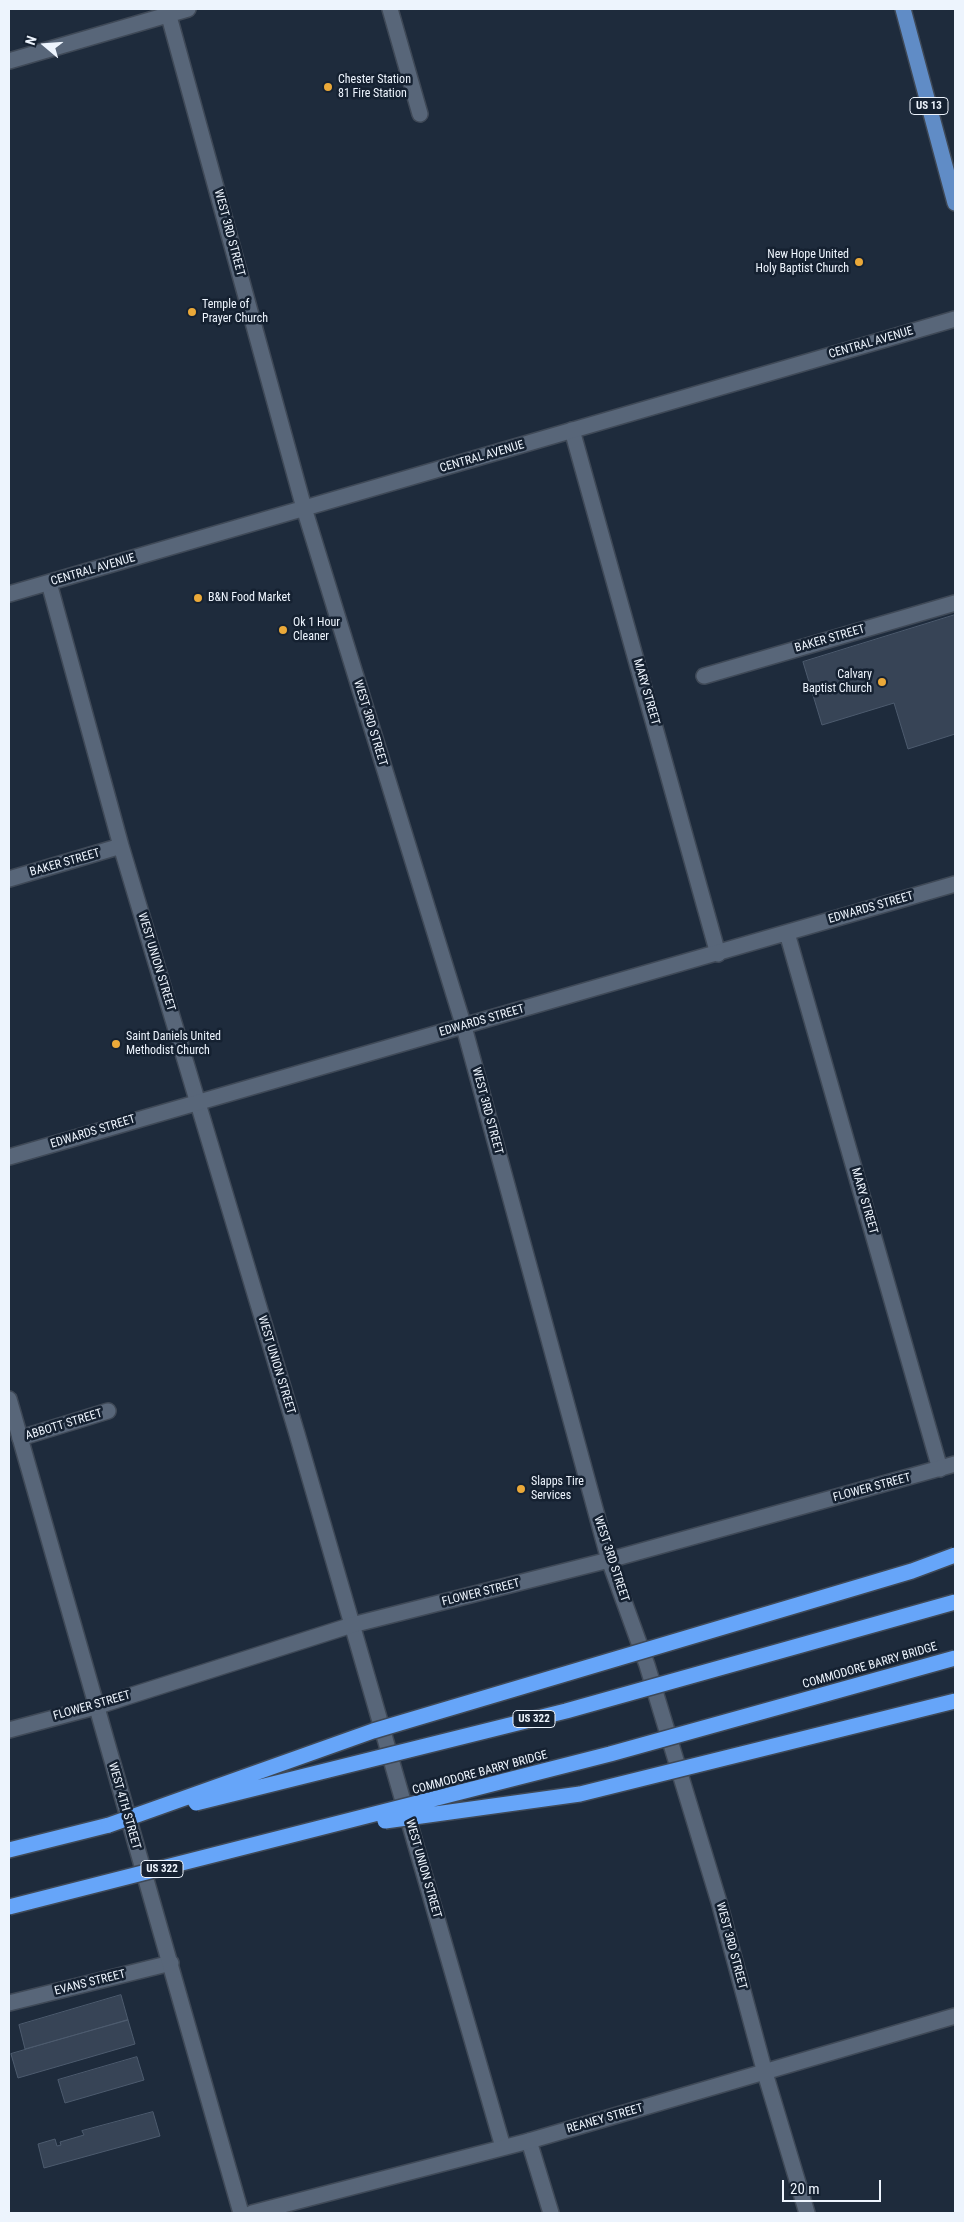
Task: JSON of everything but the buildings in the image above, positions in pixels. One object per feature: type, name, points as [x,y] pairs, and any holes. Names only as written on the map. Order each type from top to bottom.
[{"type":"highway","points":[[109,1825],[373,1731],[902,1574],[955,1556]]},
{"type":"highway","name":"US 322","points":[[9,1850],[566,1710],[955,1602]]},
{"type":"highway","name":"COMMODORE BARRY BRIDGE","points":[[9,1907],[314,1831],[610,1754],[955,1658]]},
{"type":"highway","points":[[314,1831],[580,1794],[955,1701]]},
{"type":"main road","name":"US 13","points":[[903,9],[955,203]]},
{"type":"street","points":[[9,61],[167,12],[188,9]]},
{"type":"street","points":[[390,9],[420,114]]},
{"type":"street","name":"WEST 3RD STREET","points":[[167,12],[304,508],[464,1027],[609,1560],[647,1665],[719,1902],[765,2073],[808,2213]]},
{"type":"street","name":"CENTRAL AVENUE","points":[[9,594],[955,319]]},
{"type":"street","name":"MARY STREET","points":[[572,430],[646,690],[718,954]]},
{"type":"street","name":"WEST UNION STREET","points":[[49,583],[121,846],[352,1625],[502,2147]]},
{"type":"street","name":"BAKER STREET","points":[[704,676],[955,603]]},
{"type":"street","name":"BAKER STREET","points":[[9,879],[121,846]]},
{"type":"street","name":"EDWARDS STREET","points":[[9,1157],[198,1101],[718,954],[955,884]]},
{"type":"street","name":"MARY STREET","points":[[787,933],[940,1469]]},
{"type":"street","name":"WEST 4TH STREET","points":[[9,1399],[95,1707],[171,1964],[241,2213]]},
{"type":"street","name":"ABBOTT STREET","points":[[20,1438],[108,1411]]},
{"type":"street","name":"FLOWER STREET","points":[[9,1730],[95,1707],[352,1625],[609,1560],[955,1464]]},
{"type":"street","name":"EVANS STREET","points":[[9,2003],[171,1964]]},
{"type":"street","name":"REANEY STREET","points":[[252,2213],[529,2141],[955,2016]]},
{"type":"street","points":[[529,2141],[551,2213]]},
{"type":"place","name":"Chester Station 81 Fire Station","points":[[328,87]]},
{"type":"place","name":"New Hope United Holy Baptist Church","points":[[859,262]]},
{"type":"place","name":"Temple of Prayer Church","points":[[192,312]]},
{"type":"place","name":"B&N Food Market","points":[[198,598]]},
{"type":"place","name":"Ok 1 Hour Cleaner","points":[[283,630]]},
{"type":"place","name":"Calvary Baptist Church","points":[[882,682]]},
{"type":"place","name":"Saint Daniels United Methodist Church","points":[[116,1044]]},
{"type":"place","name":"Slapps Tire Services","points":[[521,1489]]}]
